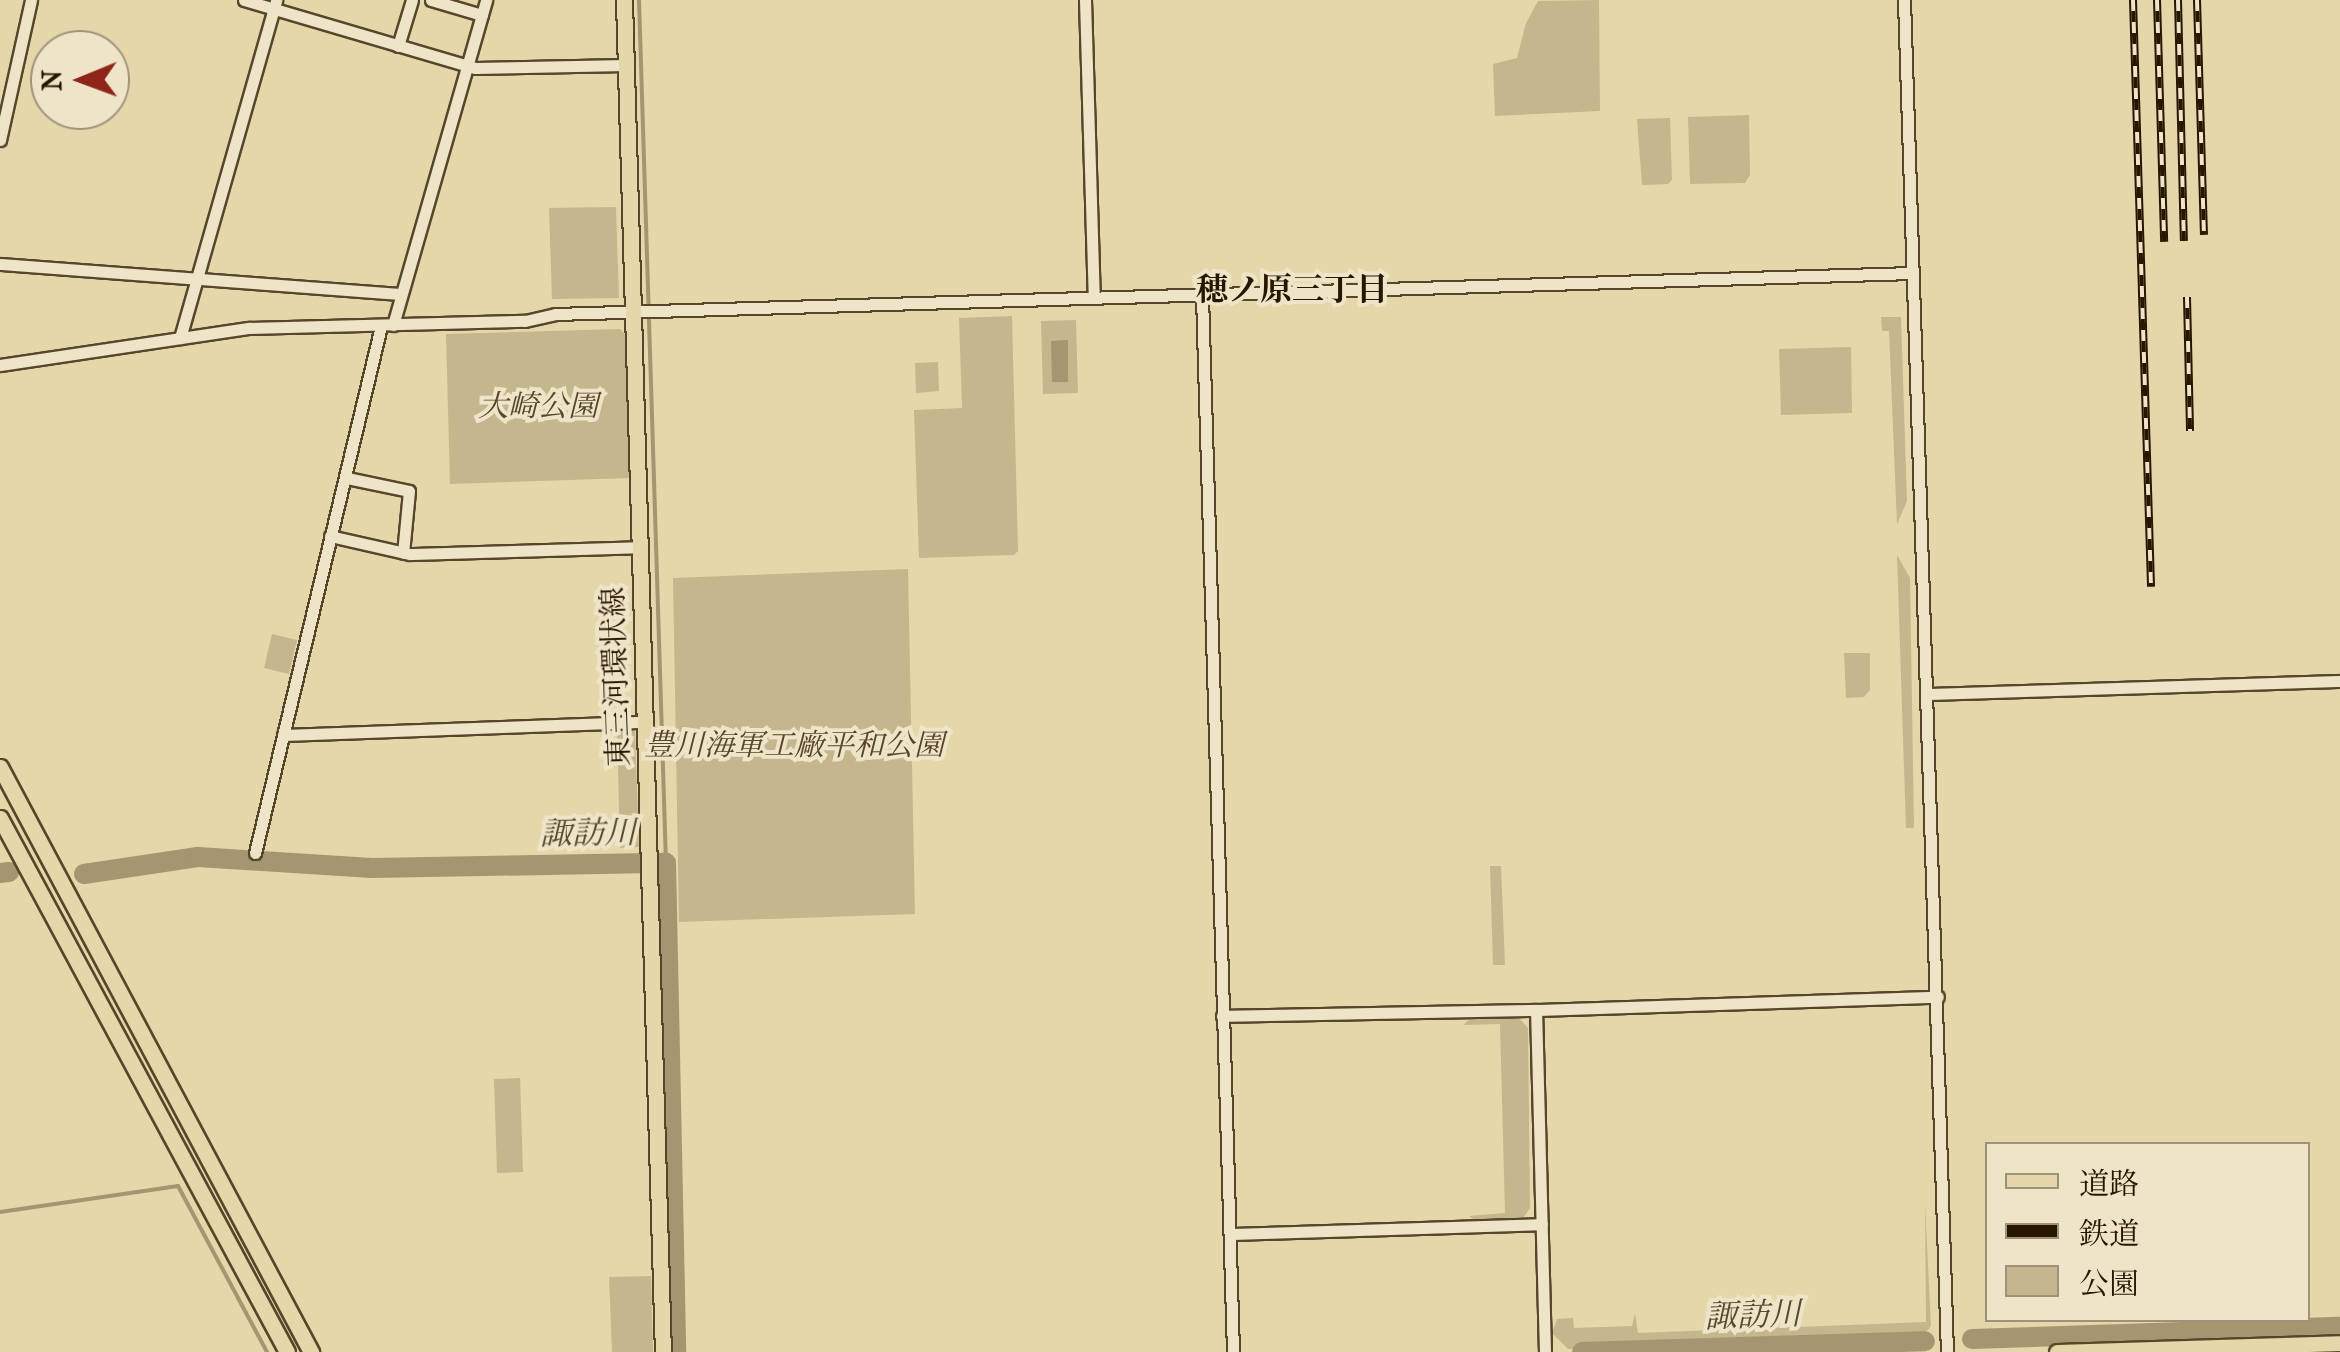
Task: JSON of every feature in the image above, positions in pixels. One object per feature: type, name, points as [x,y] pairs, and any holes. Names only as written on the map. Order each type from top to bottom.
[{"type":"main road","name":"東三河環状線","points":[[624,0],[663,1352]]},
{"type":"main road","points":[[0,767],[311,1352]]},
{"type":"main road","points":[[0,818],[287,1352]]},
{"type":"main road","points":[[2058,1352],[2329,1346]]},
{"type":"street","points":[[0,140],[32,0]]},
{"type":"street","points":[[244,0],[275,5],[467,66],[626,65]]},
{"type":"street","points":[[398,46],[412,0]]},
{"type":"street","points":[[432,0],[482,16]]},
{"type":"street","points":[[255,853],[330,536],[387,325],[401,294],[486,0]]},
{"type":"street","points":[[1085,0],[1094,298]]},
{"type":"street","points":[[1904,0],[1947,1352]]},
{"type":"street","points":[[180,338],[275,5]]},
{"type":"street","points":[[0,264],[401,294]]},
{"type":"street","points":[[0,365],[249,328],[525,321],[554,314],[1912,273]]},
{"type":"street","points":[[1202,295],[1233,1352]]},
{"type":"street","points":[[347,478],[409,491],[403,553]]},
{"type":"street","points":[[330,536],[403,553],[641,547]]},
{"type":"street","points":[[1927,694],[2340,680]]},
{"type":"street","points":[[283,735],[646,722]]},
{"type":"street","points":[[1222,1016],[1938,997]]},
{"type":"street","points":[[1536,1010],[1545,1347]]},
{"type":"street","points":[[1230,1234],[1542,1224]]},
{"type":"green space","points":[[1599,0],[1600,111],[1495,116],[1493,64],[1517,58],[1526,23],[1538,1]]},
{"type":"green space","points":[[1749,115],[1750,175],[1745,183],[1690,184],[1688,117]]},
{"type":"green space","points":[[1670,118],[1672,180],[1668,184],[1642,185],[1637,119]]},
{"type":"green space","points":[[616,207],[619,298],[552,299],[549,208]]},
{"type":"green space","points":[[1012,316],[1018,551],[1014,555],[919,558],[914,410],[962,408],[959,318]]},
{"type":"green space","points":[[1881,317],[1901,317],[1907,501],[1897,524],[1889,331],[1882,331]]},
{"type":"green space","points":[[1076,320],[1078,393],[1043,394],[1041,321]]},
{"type":"green space","name":"大崎公園","points":[[620,329],[626,335],[630,478],[450,484],[446,334]]},
{"type":"green space","points":[[1851,347],[1852,413],[1781,415],[1779,349]]},
{"type":"green space","points":[[938,362],[939,391],[916,393],[915,363]]},
{"type":"green space","points":[[1897,555],[1910,578],[1914,828],[1906,828]]},
{"type":"green space","name":"豊川海軍工廠平和公園","points":[[908,569],[915,914],[679,922],[673,578]]},
{"type":"green space","points":[[272,634],[297,640],[289,674],[264,668]]},
{"type":"green space","points":[[1844,653],[1870,653],[1870,690],[1864,697],[1846,698]]},
{"type":"green space","points":[[635,728],[639,847],[620,848],[617,729]]},
{"type":"green space","points":[[1490,866],[1501,866],[1505,965],[1493,965]]},
{"type":"green space","points":[[1518,1017],[1528,1028],[1530,1208],[1521,1221],[1478,1222],[1469,1216],[1505,1213],[1500,1024],[1463,1025],[1471,1018]]},
{"type":"green space","points":[[520,1078],[523,1172],[497,1173],[494,1079]]},
{"type":"green space","points":[[1925,1204],[1931,1326],[1922,1337],[1568,1349],[1552,1333],[1557,1319],[1573,1318],[1574,1328],[1632,1326],[1635,1313],[1638,1333],[1926,1322]]},
{"type":"green space","points":[[651,1276],[653,1352],[612,1352],[609,1277]]},
{"type":"shaded area","points":[[1068,340],[1068,382],[1052,382],[1051,341]]},
{"type":"waterway","points":[[639,0],[666,863]]},
{"type":"waterway","name":"諏訪川","points":[[84,874],[198,857],[372,868],[666,863],[676,1352]]},
{"type":"waterway","name":"諏訪川","points":[[0,873],[9,872]]},
{"type":"waterway","points":[[0,1212],[178,1186],[267,1352]]},
{"type":"waterway","name":"諏訪川","points":[[1972,1339],[2340,1327]]},
{"type":"waterway","name":"諏訪川","points":[[1582,1352],[1925,1341]]},
{"type":"railway","points":[[2133,0],[2151,587]]},
{"type":"railway","points":[[2157,0],[2164,242]]},
{"type":"railway","points":[[2178,0],[2184,241]]},
{"type":"railway","points":[[2197,0],[2204,235]]},
{"type":"railway","points":[[2187,297],[2190,431]]},
{"type":"district","name":"穂ノ原三丁目","points":[[1292,290]]}]
